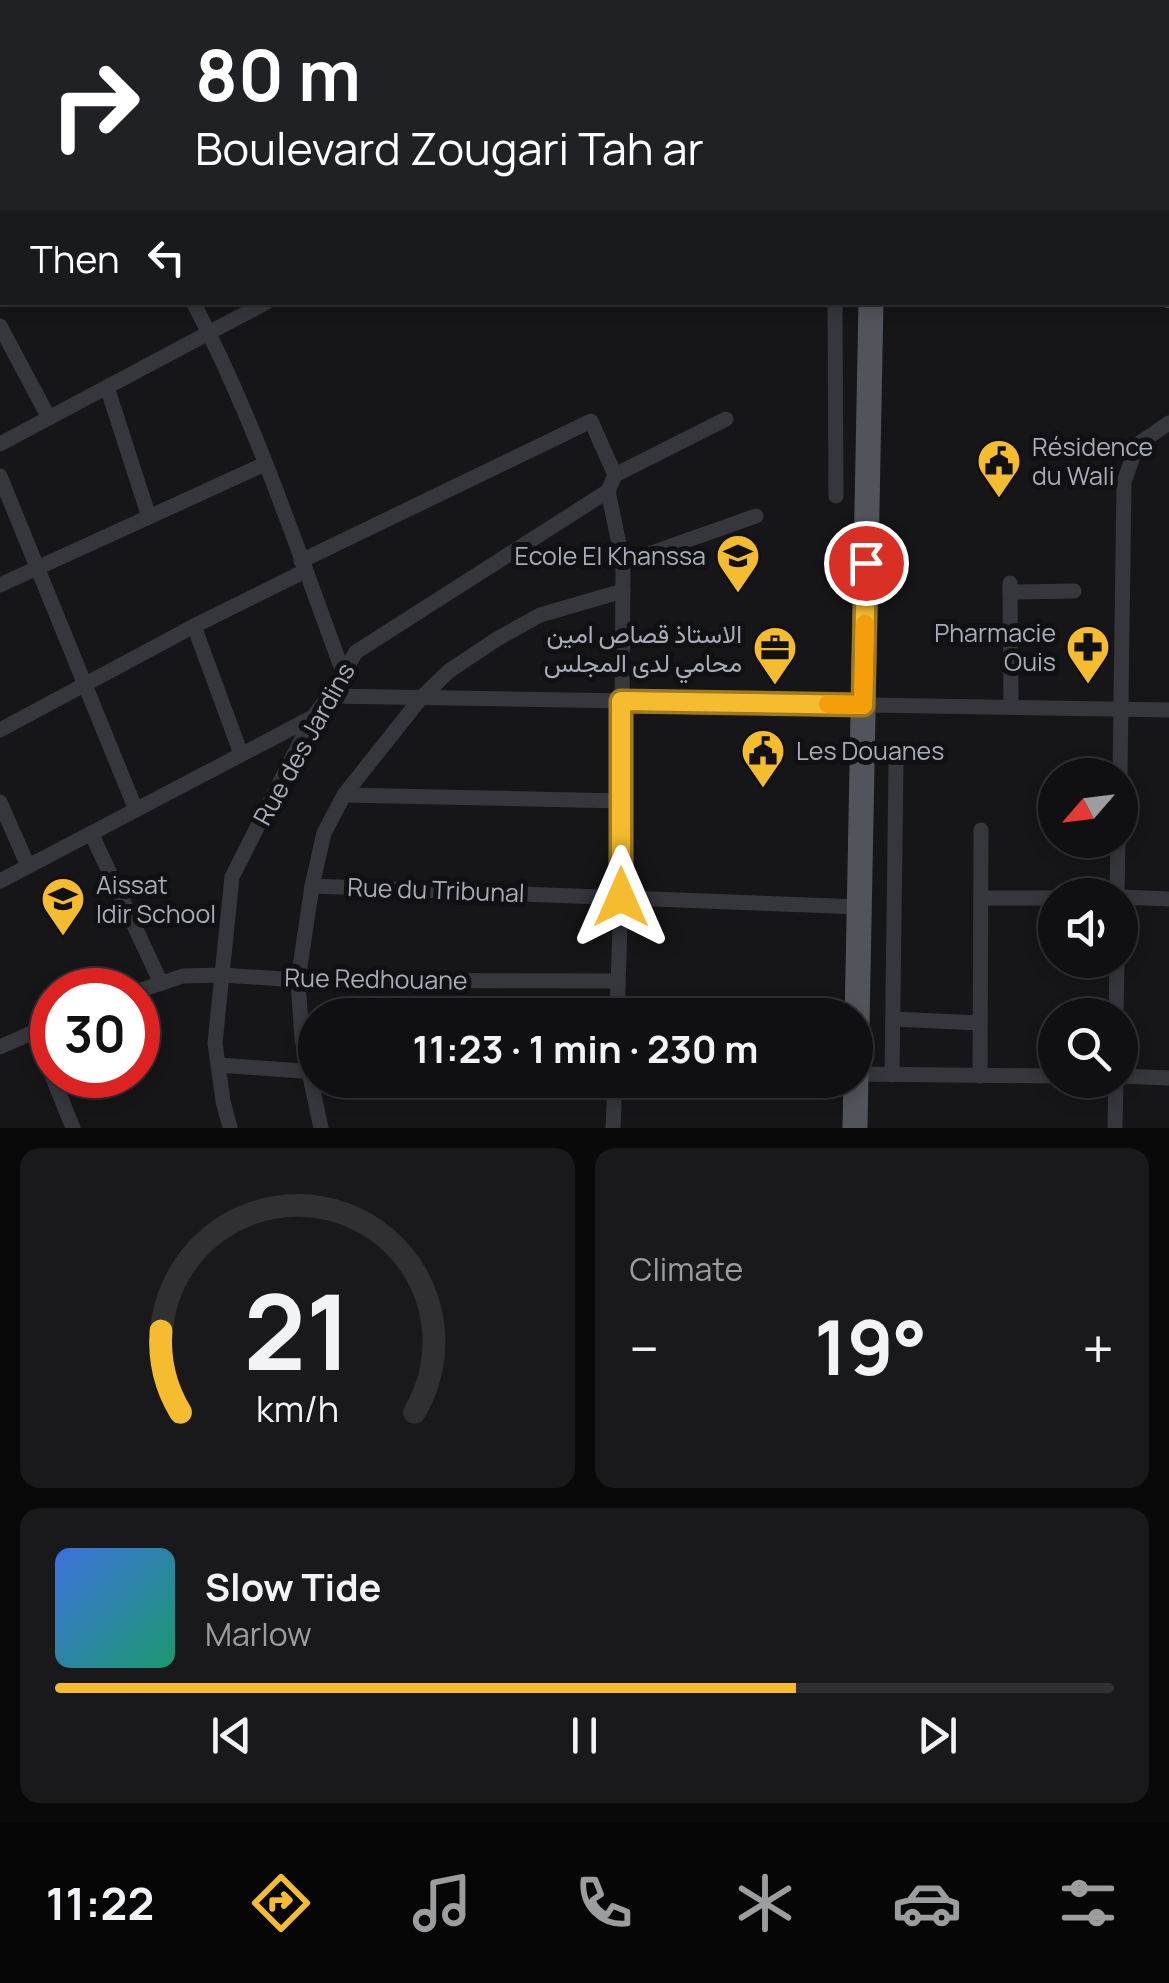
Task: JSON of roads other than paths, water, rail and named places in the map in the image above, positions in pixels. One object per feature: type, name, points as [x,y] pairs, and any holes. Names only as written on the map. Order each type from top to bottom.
[{"type":"main road","points":[[858,998],[871,305]]},
{"type":"main road","points":[[856,1098],[856,1128]]},
{"type":"street","points":[[194,305],[265,464],[343,672]]},
{"type":"street","points":[[0,444],[262,305]]},
{"type":"street","points":[[834,305],[836,496]]},
{"type":"street","points":[[0,326],[49,418]]},
{"type":"street","points":[[107,387],[149,517]]},
{"type":"street","points":[[618,998],[622,563],[608,491],[615,475],[726,419]]},
{"type":"street","points":[[0,730],[303,566],[591,421],[615,475]]},
{"type":"street","points":[[1120,758],[1124,482],[1137,445],[1169,423]]},
{"type":"street","points":[[0,585],[265,464]]},
{"type":"street","points":[[0,476],[136,810]]},
{"type":"street","name":"Rue des Jardins","points":[[229,1125],[214,1043],[232,877],[313,717],[356,652],[608,491]]},
{"type":"street","points":[[622,563],[756,516]]},
{"type":"street","points":[[1010,708],[1010,588],[1074,591]]},
{"type":"street","points":[[299,998],[298,980],[312,886],[324,833],[344,795],[420,698],[450,671],[540,616],[622,591]]},
{"type":"street","points":[[194,626],[242,754]]},
{"type":"street","points":[[329,696],[1169,710]]},
{"type":"street","points":[[0,881],[313,717]]},
{"type":"street","points":[[892,1074],[896,766]]},
{"type":"street","points":[[344,795],[621,801]]},
{"type":"street","points":[[0,802],[28,866]]},
{"type":"street","points":[[980,1076],[981,830]]},
{"type":"street","points":[[91,833],[162,982]]},
{"type":"street","name":"Rue du Tribunal","points":[[312,886],[860,907]]},
{"type":"street","points":[[1138,897],[1169,898]]},
{"type":"street","points":[[981,898],[1038,898]]},
{"type":"street","name":"Rue Redhouane","points":[[162,982],[183,976],[222,975],[298,980],[618,981]]},
{"type":"street","points":[[893,1019],[980,1023]]},
{"type":"street","points":[[0,1047],[30,1034]]},
{"type":"street","points":[[218,1065],[298,1071]]},
{"type":"street","points":[[873,1074],[1038,1076]]},
{"type":"street","points":[[1138,1078],[1169,1078]]},
{"type":"street","points":[[61,1098],[73,1128]]},
{"type":"street","points":[[316,1098],[321,1128]]},
{"type":"street","points":[[613,1128],[614,1098]]},
{"type":"street","points":[[1115,1128],[1117,1098]]},
{"type":"street","points":[[211,1128],[229,1125]]},
{"type":"place","name":"Résidence du Wali","points":[[999,499]]},
{"type":"place","name":"Ecole El Khanssa","points":[[738,594]]},
{"type":"place","name":"Pharmacie Ouis","points":[[1088,685]]},
{"type":"place","name":"الاستاذ قصاص امين محامي لدى المجلس","points":[[775,686]]},
{"type":"place","name":"Les Douanes","points":[[763,789]]},
{"type":"place","name":"Aissat Idir School","points":[[63,937]]}]
